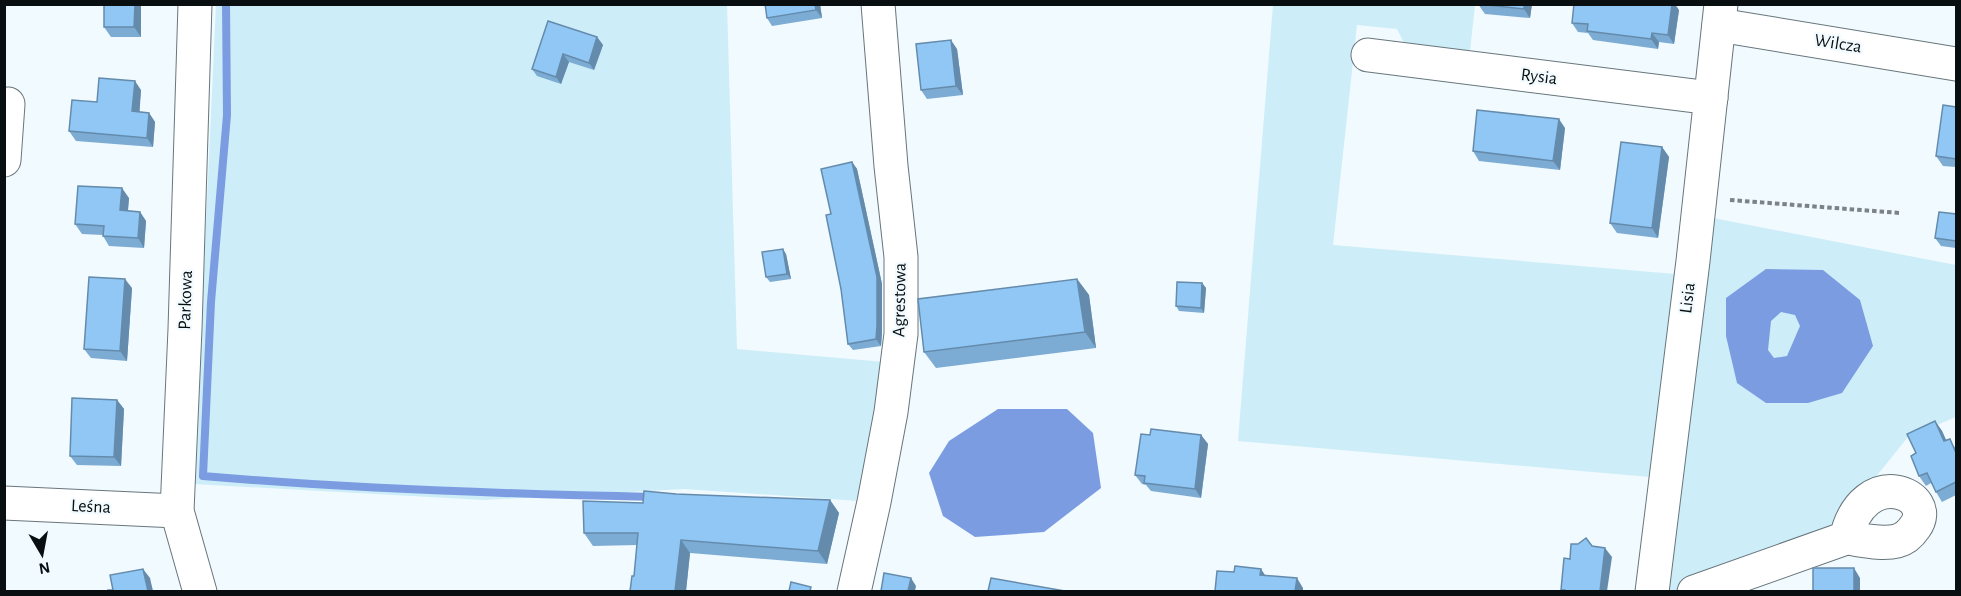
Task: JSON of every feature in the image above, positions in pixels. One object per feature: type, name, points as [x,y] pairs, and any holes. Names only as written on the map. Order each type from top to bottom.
[{"type":"street","name":"Parkowa","points":[[195,4],[186,317],[177,511],[200,591]]},
{"type":"street","name":"Agrestowa","points":[[854,591],[889,423],[901,334],[901,257],[878,4]]},
{"type":"street","name":"Wilcza","points":[[1720,15],[1956,64]]},
{"type":"street","name":"Lisia","points":[[1652,591],[1720,15]]},
{"type":"street","name":"Rysia","points":[[1368,55],[1711,98]]},
{"type":"street","points":[[4,160],[8,104]]},
{"type":"street","name":"Leśna","points":[[4,503],[177,511]]},
{"type":"street","points":[[1694,591],[1846,538]]},
{"type":"path","points":[[1700,198],[1900,213]]},
{"type":"shaded area","points":[[216,5],[727,5],[737,349],[896,363],[874,502],[684,489],[484,500],[194,484]]},
{"type":"shaded area","points":[[1273,5],[1475,5],[1470,51],[1405,45],[1397,29],[1357,25],[1333,245],[1675,274],[1650,477],[1238,441]]},
{"type":"shaded area","points":[[1713,218],[1956,265],[1956,417],[1908,437],[1829,535],[1675,591],[1660,592]]},
{"type":"water","points":[[1766,269],[1823,270],[1860,300],[1873,346],[1842,393],[1808,403],[1766,403],[1737,383],[1726,336],[1726,298]],"holes":[[[1781,312],[1795,315],[1800,326],[1787,356],[1774,358],[1768,350],[1771,321]]]},
{"type":"water","points":[[998,409],[1067,409],[1093,433],[1101,488],[1044,532],[975,537],[943,516],[929,473],[949,441]]},
{"type":"building","points":[[104,4],[135,4],[134,27],[104,27]]},
{"type":"building","points":[[765,4],[815,4],[816,10],[767,18]]},
{"type":"building","points":[[1478,4],[1524,4],[1524,9]]},
{"type":"building","points":[[1574,4],[1672,4],[1668,35],[1652,33],[1651,39],[1587,31],[1588,24],[1572,23]]},
{"type":"building","points":[[548,21],[597,37],[589,63],[563,54],[556,77],[532,69]]},
{"type":"building","points":[[951,40],[956,86],[921,90],[916,44]]},
{"type":"building","points":[[99,78],[135,81],[132,111],[149,113],[147,138],[69,131],[72,100],[97,102]]},
{"type":"building","points":[[1943,105],[1956,107],[1956,159],[1936,156]]},
{"type":"building","points":[[1477,110],[1559,119],[1553,161],[1473,151]]},
{"type":"building","points":[[1621,142],[1662,147],[1652,228],[1610,223]]},
{"type":"building","points":[[852,162],[877,277],[877,326],[876,339],[848,344],[841,289],[826,215],[831,214],[821,169]]},
{"type":"building","points":[[78,186],[122,188],[120,210],[140,212],[138,238],[103,236],[104,226],[75,224]]},
{"type":"building","points":[[1939,212],[1956,214],[1956,241],[1935,238]]},
{"type":"building","points":[[783,249],[787,274],[766,277],[762,252]]},
{"type":"building","points":[[89,277],[125,279],[120,351],[84,349]]},
{"type":"building","points":[[1077,279],[1085,332],[924,352],[918,299]]},
{"type":"building","points":[[1177,282],[1202,283],[1201,308],[1176,306]]},
{"type":"building","points":[[72,398],[117,400],[114,457],[70,456]]},
{"type":"building","points":[[1935,421],[1944,441],[1950,439],[1956,453],[1956,482],[1936,492],[1927,473],[1919,476],[1911,456],[1916,453],[1907,434]]},
{"type":"building","points":[[1151,429],[1201,435],[1195,489],[1144,483],[1145,476],[1135,475],[1141,434],[1150,435]]},
{"type":"building","points":[[644,491],[830,500],[818,551],[681,540],[675,591],[630,591],[632,576],[634,576],[638,533],[584,533],[583,501],[643,503]]},
{"type":"building","points":[[1586,538],[1592,546],[1605,548],[1600,591],[1561,590],[1564,558],[1570,559],[1571,544],[1578,544]]},
{"type":"building","points":[[1235,566],[1261,569],[1260,575],[1297,578],[1295,591],[1215,591],[1217,571],[1234,572]]},
{"type":"building","points":[[1813,568],[1854,568],[1854,591],[1813,591]]},
{"type":"building","points":[[143,569],[148,591],[108,591],[113,590],[110,575]]},
{"type":"building","points":[[884,573],[911,578],[908,591],[881,591]]},
{"type":"building","points":[[991,578],[1065,591],[988,591]]},
{"type":"building","points":[[791,582],[811,587],[810,591],[789,591]]},
{"type":"waterway","points":[[226,4],[227,115],[211,302],[203,476],[429,490],[655,497]]}]
